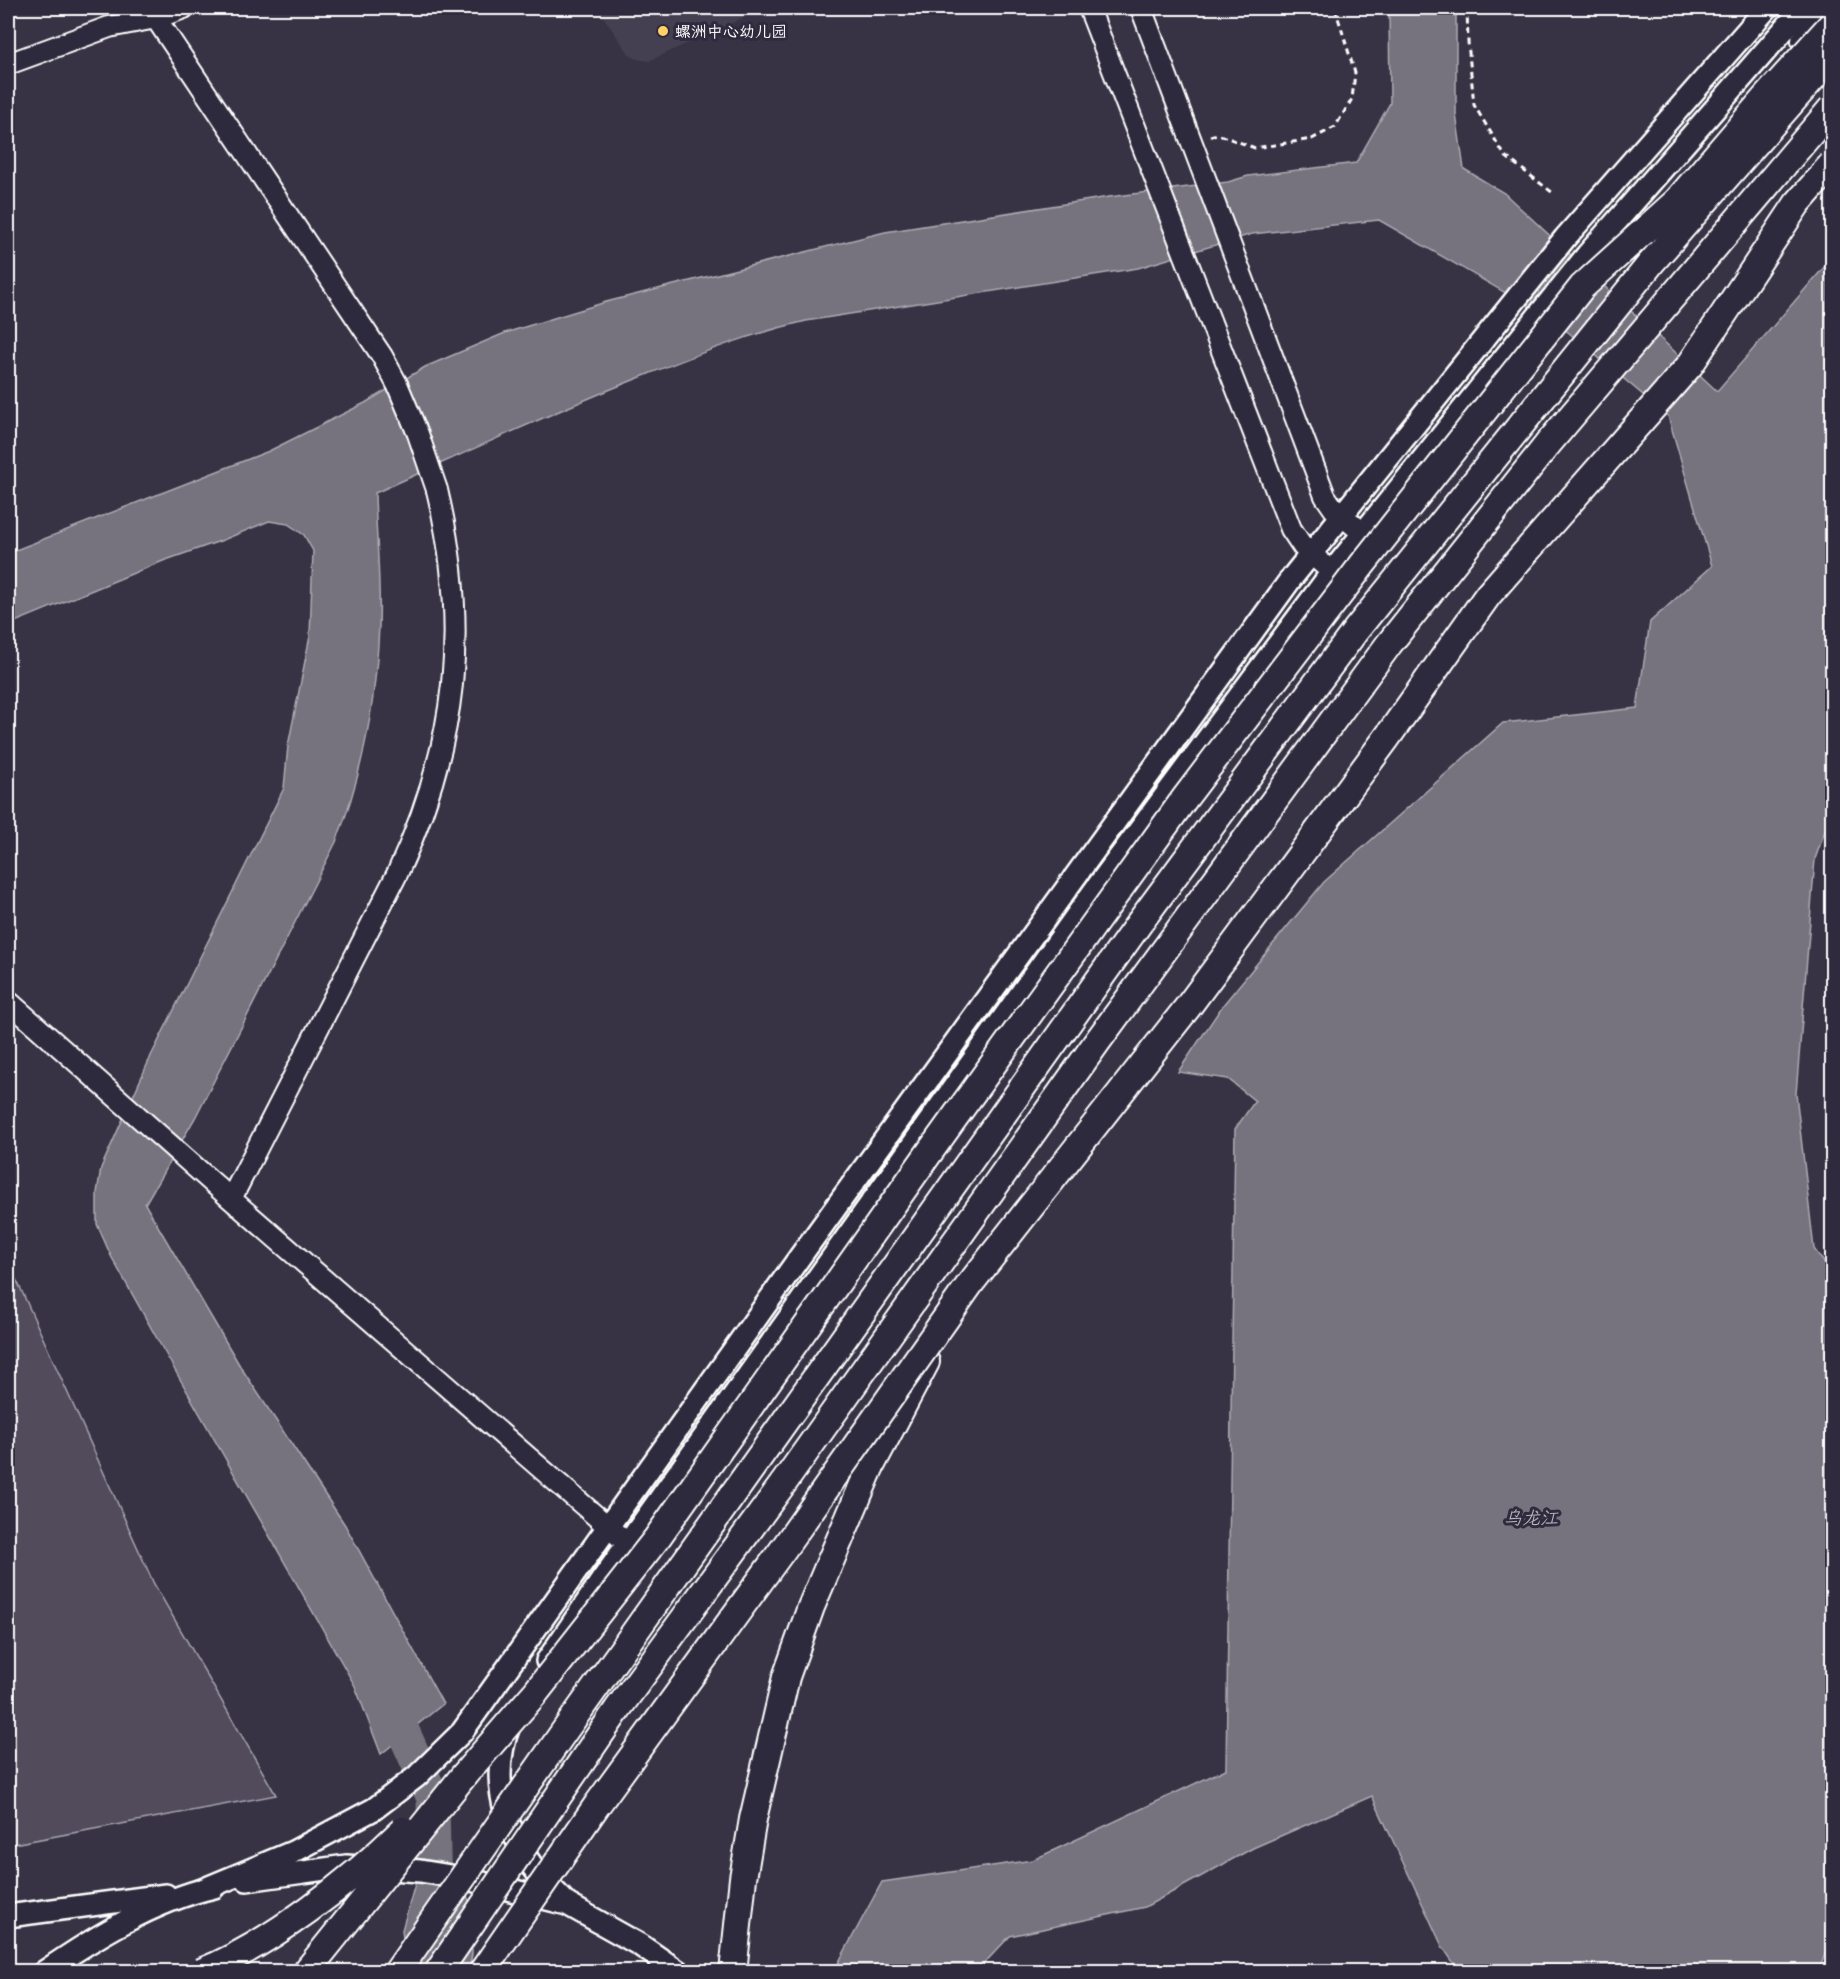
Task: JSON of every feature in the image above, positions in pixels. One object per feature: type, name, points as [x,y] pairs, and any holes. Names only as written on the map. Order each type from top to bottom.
[{"type":"highway","points":[[1765,99],[1830,8]]},
{"type":"highway","points":[[306,1971],[465,1774],[536,1692],[657,1538],[929,1153],[1178,807],[1362,565],[1582,287],[1677,201],[1833,24]]},
{"type":"highway","points":[[397,1971],[1140,922],[1356,630],[1652,263],[1833,56]]},
{"type":"highway","points":[[438,1971],[617,1710],[792,1472],[1097,1042],[1389,644],[1547,445],[1833,108]]},
{"type":"highway","points":[[482,1971],[597,1804],[784,1548],[970,1284],[1187,1008],[1488,595],[1690,365],[1797,204],[1833,164]]},
{"type":"highway","points":[[733,1971],[743,1878],[753,1819],[790,1667],[811,1607],[870,1468],[970,1284]]},
{"type":"highway","points":[[201,1971],[253,1945],[329,1893],[377,1855],[465,1774]]},
{"type":"main road","points":[[44,1971],[146,1911],[293,1852],[374,1809],[416,1777],[462,1732],[827,1220],[1269,609],[1565,238],[1767,8]]},
{"type":"main road","points":[[567,1904],[534,1868],[517,1842],[503,1810],[498,1776],[504,1739],[517,1704],[628,1544],[1094,891],[1332,572],[1587,255],[1803,8]]},
{"type":"main road","points":[[8,1916],[198,1891],[262,1877],[346,1866],[420,1871],[463,1878],[567,1904],[640,1945],[679,1971]]},
{"type":"street","points":[[8,64],[152,13],[184,8]]},
{"type":"street","points":[[1089,8],[1291,529],[1303,547],[1332,572]]},
{"type":"street","points":[[1140,8],[1325,496],[1334,509],[1363,533]]},
{"type":"street","points":[[152,13],[382,356],[397,384],[418,434],[437,490],[449,548],[456,632],[451,696],[437,771],[420,823],[397,874],[231,1199]]},
{"type":"street","points":[[8,1001],[180,1155],[628,1544]]},
{"type":"path","points":[[1192,141],[1217,134],[1255,148],[1312,139],[1335,127],[1352,99],[1355,73],[1335,8]]},
{"type":"path","points":[[1467,8],[1474,105],[1505,156],[1553,193]]},
{"type":"shaded area","name":"螺洲中心幼儿园","points":[[597,8],[764,8],[649,61],[630,55]]},
{"type":"shaded area","points":[[8,1264],[154,1584],[276,1795],[8,1845]]},
{"type":"water","name":"乌龙江","points":[[1389,8],[1456,8],[1456,114],[1464,169],[1504,193],[1717,391],[1832,258],[1832,811],[1815,859],[1796,1094],[1814,1249],[1832,1273],[1832,1934],[1819,1971],[1459,1971],[1442,1946],[1372,1796],[1253,1848],[1145,1907],[1010,1936],[977,1971],[834,1971],[882,1882],[1033,1860],[1226,1769],[1235,1129],[1255,1101],[1228,1079],[1178,1072],[1223,1005],[1324,882],[1503,723],[1637,708],[1650,622],[1712,566],[1668,416],[1556,322],[1379,220],[1252,234],[1138,268],[785,326],[706,352],[612,389],[375,493],[379,626],[371,708],[354,790],[336,842],[195,1118],[145,1204],[240,1366],[345,1525],[443,1704],[381,1754],[355,1686],[160,1344],[111,1256],[97,1224],[97,1193],[101,1168],[151,1056],[284,788],[288,746],[310,636],[313,551],[304,535],[288,524],[269,521],[163,561],[8,625],[8,553],[269,451],[365,403],[425,367],[505,333],[606,302],[885,232],[1109,197],[1228,182],[1248,176],[1356,163],[1390,103]]},
{"type":"water","points":[[459,1872],[472,1910],[472,1954],[469,1971],[407,1971],[402,1930],[417,1877]]},
{"type":"waterway","points":[[387,1695],[433,1798],[435,1907]]},
{"type":"place","name":"螺洲中心幼儿园","points":[[663,31]]}]
